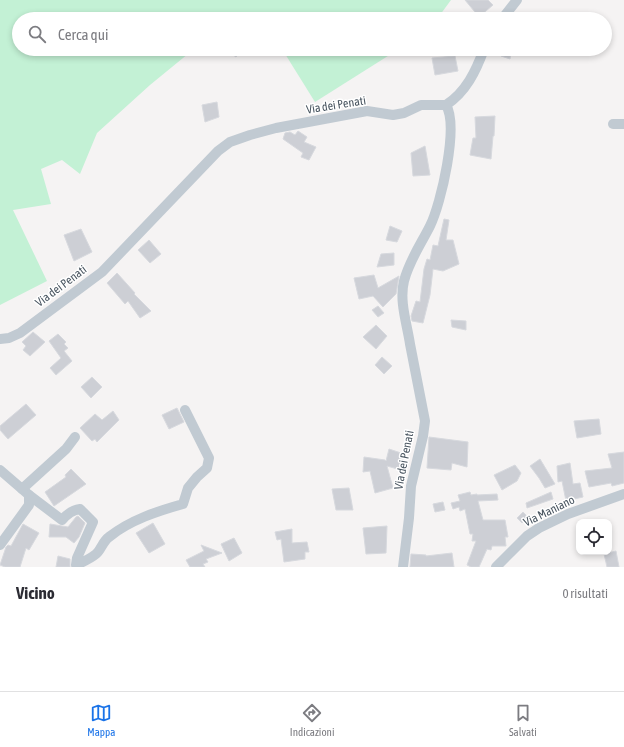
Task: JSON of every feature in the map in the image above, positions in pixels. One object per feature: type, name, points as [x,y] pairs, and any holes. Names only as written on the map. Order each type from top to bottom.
[{"type":"street","points":[[508,12],[517,0]]},
{"type":"street","points":[[446,105],[455,99],[470,80],[481,56]]},
{"type":"street","name":"Via dei Penati","points":[[0,339],[9,338],[20,333],[102,272],[218,151],[230,142],[250,134],[276,128],[367,111],[393,115],[404,113],[421,105],[446,105],[449,114],[450,137],[445,175],[430,225],[410,265],[404,282],[403,303],[425,421],[424,436],[411,486],[403,567]]},
{"type":"street","points":[[613,124],[624,124]]},
{"type":"street","points":[[76,566],[96,554],[108,538],[123,528],[154,512],[183,504],[188,488],[207,468],[209,458],[185,410]]},
{"type":"street","points":[[25,492],[66,449],[75,437]]},
{"type":"street","points":[[0,470],[25,492],[62,520],[67,514],[74,510],[80,509],[93,522],[77,558],[76,566]]},
{"type":"street","points":[[0,544],[29,505],[25,492]]},
{"type":"street","name":"Via Maniano","points":[[496,567],[527,536],[539,528],[568,514],[624,494]]},
{"type":"green space","points":[[0,0],[451,0],[442,12],[12,12],[12,56],[185,56],[150,85],[97,133],[80,174],[62,160],[41,169],[51,204],[13,210],[47,281],[0,305]]},
{"type":"green space","points":[[286,56],[388,56],[315,102]]},
{"type":"building","points":[[465,0],[488,0],[493,5],[485,12],[475,12]]},
{"type":"building","points":[[455,56],[458,71],[435,75],[432,58]]},
{"type":"building","points":[[501,56],[510,56],[510,59]]},
{"type":"building","points":[[217,102],[219,117],[205,122],[202,105]]},
{"type":"building","points":[[495,116],[491,159],[470,155],[473,138],[476,138],[475,117]]},
{"type":"building","points":[[298,131],[307,137],[304,142],[316,147],[309,160],[301,157],[303,153],[283,139],[285,133],[290,132],[295,135]]},
{"type":"building","points":[[425,146],[430,175],[413,176],[411,153]]},
{"type":"building","points":[[444,219],[449,220],[446,240],[453,240],[459,264],[443,271],[433,269],[430,295],[423,323],[412,321],[411,316],[416,301],[420,302],[424,269],[427,259],[430,260],[433,245],[438,246]]},
{"type":"building","points":[[390,226],[402,231],[397,242],[386,240]]},
{"type":"building","points":[[81,229],[92,252],[74,261],[64,235]]},
{"type":"building","points":[[149,240],[161,254],[150,263],[138,250]]},
{"type":"building","points":[[394,253],[394,265],[377,267],[381,254]]},
{"type":"building","points":[[117,273],[135,293],[134,294],[151,311],[140,318],[128,301],[125,304],[107,283]]},
{"type":"building","points":[[374,275],[378,288],[399,276],[396,294],[383,307],[373,296],[359,299],[354,278]]},
{"type":"building","points":[[378,306],[384,313],[378,317],[372,310]]},
{"type":"building","points":[[451,320],[466,321],[466,330],[452,327]]},
{"type":"building","points":[[376,325],[387,336],[376,349],[363,337]]},
{"type":"building","points":[[33,332],[45,342],[30,356],[23,350],[26,346],[22,342]]},
{"type":"building","points":[[58,334],[66,342],[64,344],[68,348],[64,351],[72,361],[56,375],[50,368],[61,358],[49,341]]},
{"type":"building","points":[[382,357],[392,366],[384,374],[375,365]]},
{"type":"building","points":[[92,377],[102,387],[91,398],[81,387]]},
{"type":"building","points":[[26,404],[36,415],[8,439],[0,430],[0,426]]},
{"type":"building","points":[[177,408],[184,422],[169,429],[162,415]]},
{"type":"building","points":[[113,411],[119,420],[97,442],[95,439],[92,441],[80,428],[95,414],[102,420]]},
{"type":"building","points":[[599,419],[601,434],[577,438],[574,421]]},
{"type":"building","points":[[429,437],[468,442],[467,467],[452,463],[451,470],[427,468]]},
{"type":"building","points":[[389,449],[404,454],[401,470],[387,466],[393,488],[375,493],[370,471],[363,472],[364,457],[386,461]]},
{"type":"building","points":[[624,452],[624,483],[612,486],[611,483],[589,487],[585,471],[612,468],[608,454]]},
{"type":"building","points":[[540,459],[555,484],[545,488],[530,466]]},
{"type":"building","points":[[570,463],[573,484],[580,483],[583,497],[566,501],[562,481],[558,482],[557,466]]},
{"type":"building","points":[[515,465],[521,473],[517,481],[502,490],[494,475]]},
{"type":"building","points":[[71,469],[86,484],[54,506],[45,492],[66,477],[65,475]]},
{"type":"building","points":[[349,488],[353,510],[336,510],[332,489]]},
{"type":"building","points":[[470,492],[471,495],[497,494],[498,500],[478,501],[483,520],[505,520],[508,537],[505,537],[506,546],[492,546],[491,550],[487,549],[479,567],[471,567],[467,565],[476,541],[472,541],[473,534],[470,534],[465,509],[460,511],[459,507],[453,509],[451,503],[460,501],[458,495]]},
{"type":"building","points":[[551,492],[553,499],[527,508],[526,503]]},
{"type":"building","points":[[443,502],[445,510],[435,512],[433,504]]},
{"type":"building","points":[[523,512],[528,517],[522,523],[517,518]]},
{"type":"building","points":[[78,516],[85,523],[79,537],[74,543],[66,537],[49,537],[50,524],[68,527]]},
{"type":"building","points":[[153,523],[165,544],[149,553],[136,533]]},
{"type":"building","points":[[23,524],[39,533],[29,550],[26,548],[20,567],[5,567],[0,565],[6,547],[8,545],[11,546]]},
{"type":"building","points":[[387,526],[386,553],[366,554],[363,528]]},
{"type":"building","points":[[292,529],[292,543],[307,542],[309,552],[305,552],[305,559],[284,562],[281,539],[277,540],[275,532]]},
{"type":"building","points":[[234,538],[242,553],[229,561],[221,544]]},
{"type":"building","points":[[201,545],[222,553],[206,559],[208,562],[203,564],[205,567],[190,567],[186,560],[204,551]]},
{"type":"building","points":[[616,551],[619,567],[607,567],[604,555],[612,555],[612,552]]},
{"type":"building","points":[[452,553],[454,567],[410,567],[411,554],[426,556]]},
{"type":"building","points":[[58,556],[70,559],[70,567],[56,567]]}]
